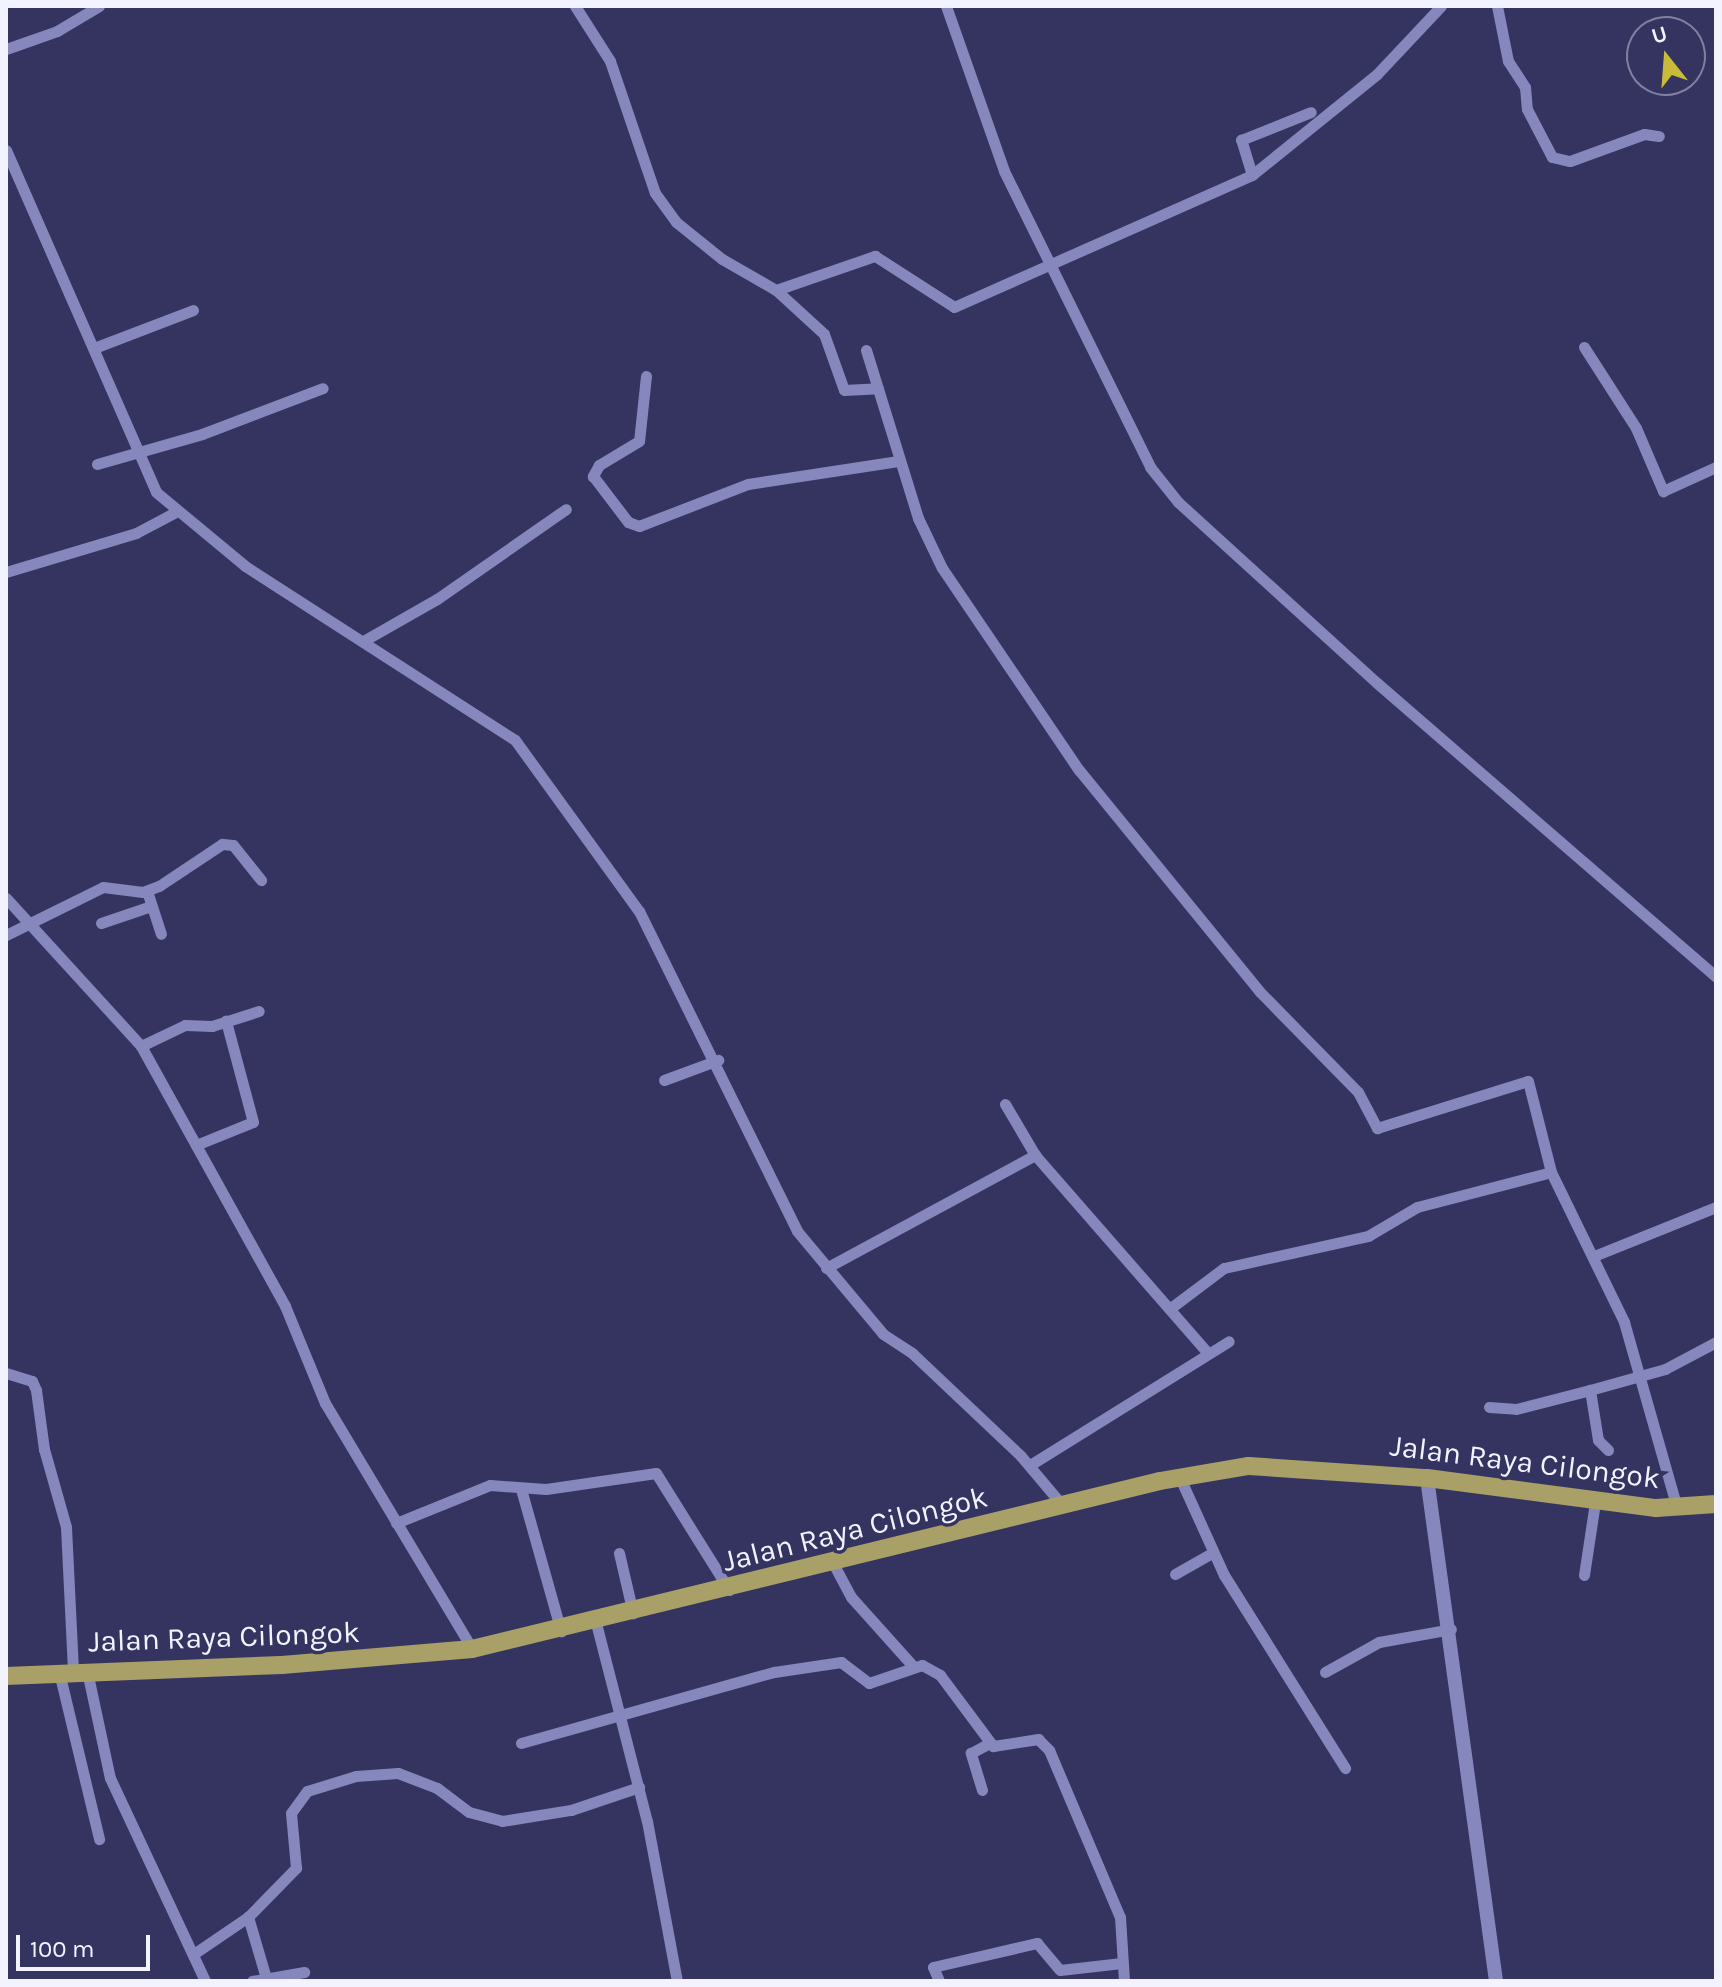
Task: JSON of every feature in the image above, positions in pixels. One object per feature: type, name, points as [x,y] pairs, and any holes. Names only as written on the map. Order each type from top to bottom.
[{"type":"highway","name":"Jalan Raya Cilongok","points":[[6,1676],[282,1665],[472,1649],[596,1623],[1180,1478],[1280,1466],[1427,1478],[1595,1502],[1677,1508],[1716,1504]]},
{"type":"street","points":[[6,49],[57,31],[99,6]]},
{"type":"street","points":[[575,6],[610,61],[663,206],[722,259],[776,290],[824,334],[844,390],[878,388]]},
{"type":"street","points":[[946,6],[973,98],[1050,269],[1150,467],[1178,502],[1716,977]]},
{"type":"street","points":[[776,290],[875,256],[954,307],[1050,269],[1252,175],[1377,74],[1441,6]]},
{"type":"street","points":[[1497,6],[1508,61],[1525,87],[1527,109],[1552,157],[1570,161],[1644,134],[1659,136]]},
{"type":"street","points":[[1252,175],[1241,140],[1311,112]]},
{"type":"street","points":[[6,150],[12,175],[94,348],[156,492],[174,513],[515,740],[639,911],[718,1060],[797,1231],[883,1334],[912,1353],[1030,1465],[1063,1506]]},
{"type":"street","points":[[94,348],[193,310]]},
{"type":"street","points":[[1584,347],[1636,428],[1663,491],[1716,467]]},
{"type":"street","points":[[866,350],[898,461],[929,545],[1079,770],[1260,992],[1358,1092],[1377,1128],[1528,1081],[1551,1172],[1594,1256],[1641,1375],[1677,1508]]},
{"type":"street","points":[[646,376],[639,441],[599,465],[593,476],[628,522],[639,526],[748,484],[898,461]]},
{"type":"street","points":[[97,464],[139,449],[202,434],[323,388]]},
{"type":"street","points":[[365,640],[437,599],[566,509]]},
{"type":"street","points":[[6,572],[136,533],[174,513]]},
{"type":"street","points":[[6,935],[31,926],[112,884],[147,891],[227,843],[261,880]]},
{"type":"street","points":[[147,891],[161,934]]},
{"type":"street","points":[[6,898],[141,1046],[285,1306],[325,1403],[472,1649]]},
{"type":"street","points":[[101,923],[151,906]]},
{"type":"street","points":[[141,1046],[185,1025],[226,1021],[259,1011]]},
{"type":"street","points":[[196,1145],[253,1122],[226,1021]]},
{"type":"street","points":[[664,1080],[718,1060]]},
{"type":"street","points":[[1005,1104],[1035,1155],[1172,1307],[1208,1353]]},
{"type":"street","points":[[826,1268],[1035,1155]]},
{"type":"street","points":[[1172,1307],[1224,1268],[1368,1236],[1417,1207],[1551,1172]]},
{"type":"street","points":[[1594,1256],[1716,1207]]},
{"type":"street","points":[[1030,1465],[1229,1341]]},
{"type":"street","points":[[1489,1407],[1511,1410],[1590,1390],[1641,1375],[1716,1342]]},
{"type":"street","points":[[6,1373],[32,1381],[36,1390],[44,1449],[66,1527],[73,1672],[99,1839]]},
{"type":"street","points":[[1590,1390],[1598,1440],[1608,1450]]},
{"type":"street","points":[[396,1523],[490,1485],[521,1489],[660,1475],[729,1590]]},
{"type":"street","points":[[1180,1478],[1212,1553],[1345,1768]]},
{"type":"street","points":[[1427,1478],[1451,1629],[1496,1981]]},
{"type":"street","points":[[521,1489],[561,1631]]},
{"type":"street","points":[[1584,1575],[1595,1502]]},
{"type":"street","points":[[619,1553],[633,1613]]},
{"type":"street","points":[[1175,1574],[1212,1553]]},
{"type":"street","points":[[834,1565],[851,1597],[913,1666],[940,1675],[990,1743],[997,1747],[1038,1739],[1049,1750],[1120,1917],[1124,1981]]},
{"type":"street","points":[[596,1623],[639,1787],[677,1981]]},
{"type":"street","points":[[1325,1672],[1379,1642],[1451,1629]]},
{"type":"street","points":[[521,1743],[621,1712],[774,1672],[845,1662],[869,1683],[913,1666]]},
{"type":"street","points":[[73,1672],[110,1778],[195,1953],[205,1981]]},
{"type":"street","points":[[982,1790],[971,1753],[990,1743]]},
{"type":"street","points":[[195,1953],[248,1917],[299,1862],[292,1806],[307,1791],[333,1782],[398,1773],[437,1788],[469,1812],[502,1821],[571,1810],[639,1787]]},
{"type":"street","points":[[248,1917],[266,1978]]},
{"type":"street","points":[[939,1981],[933,1967],[1037,1943],[1060,1970],[1122,1963]]},
{"type":"street","points":[[252,1981],[304,1972]]}]
